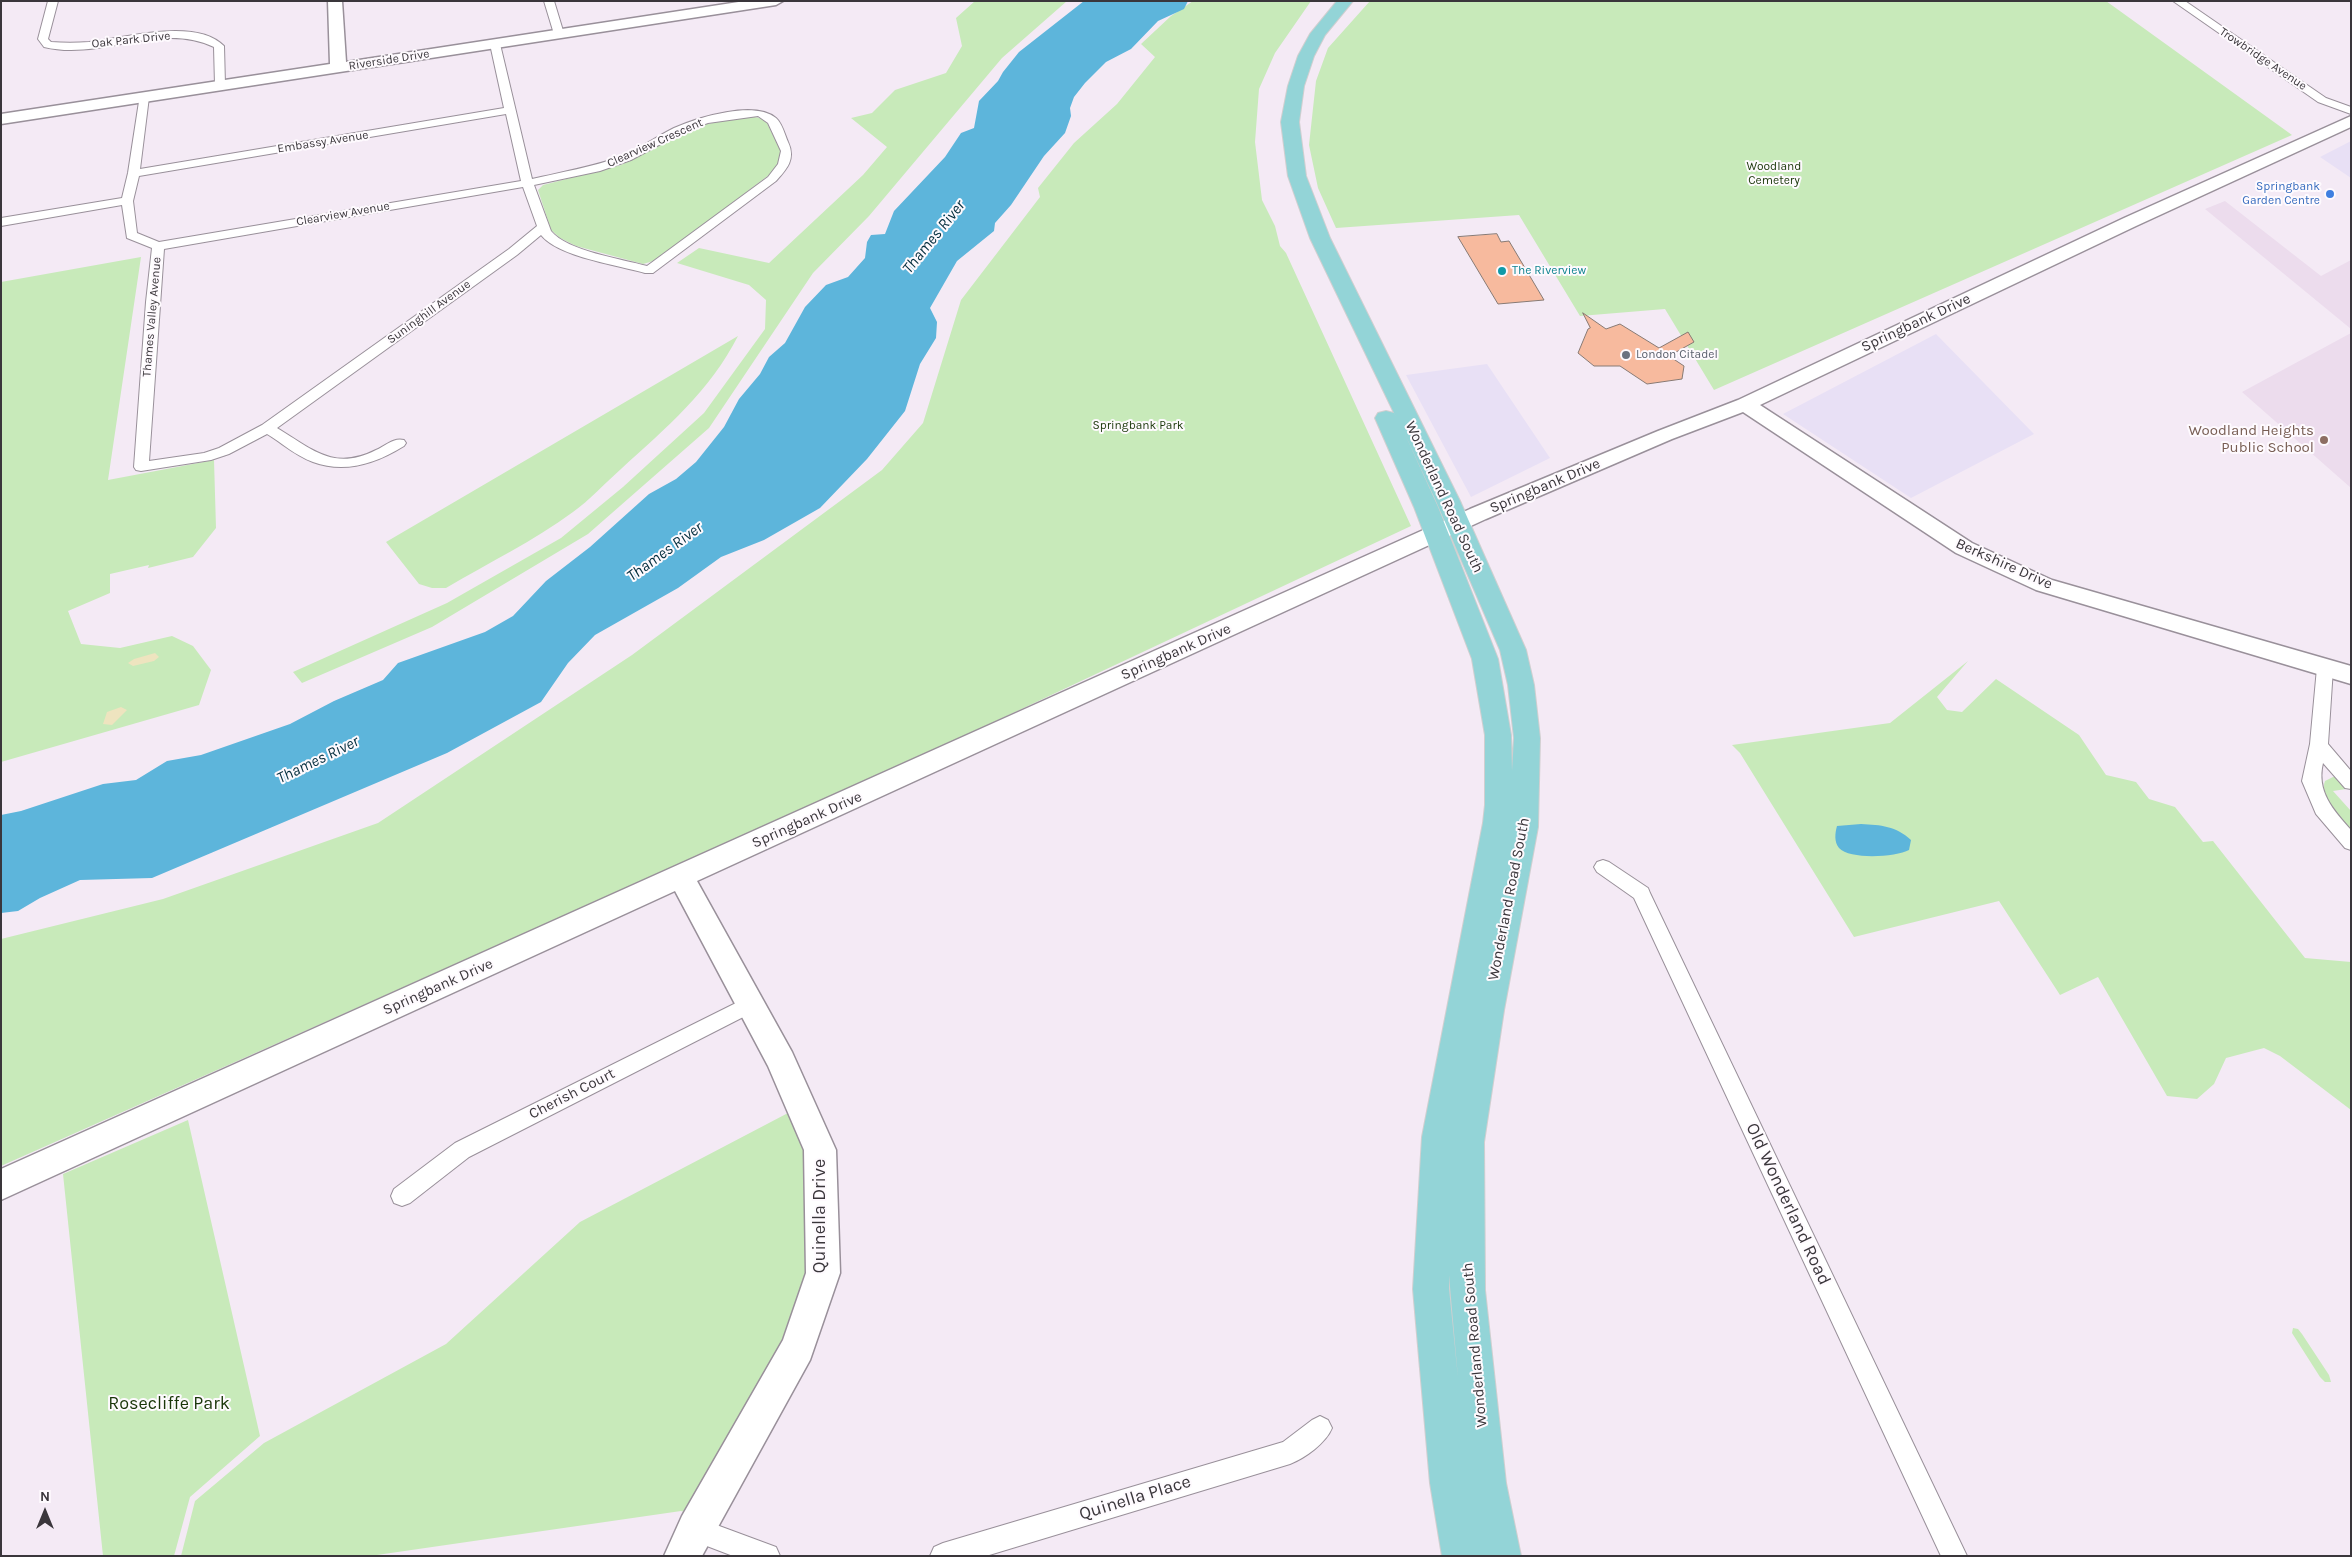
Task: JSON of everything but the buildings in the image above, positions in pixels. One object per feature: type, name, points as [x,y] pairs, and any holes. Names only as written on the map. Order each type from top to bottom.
[{"type":"main road","points":[[335,1],[338,68]]},
{"type":"main road","name":"Riverside Drive","points":[[1,119],[495,44],[742,4],[776,1]]},
{"type":"main road","points":[[1333,1],[1308,31],[1288,67],[1276,112],[1274,136],[1278,167],[1299,230],[1325,281],[1349,339]]},
{"type":"main road","name":"Wonderland Road South","points":[[1345,1],[1318,34],[1303,64],[1296,86],[1290,122],[1293,157],[1301,192],[1320,238],[1432,468],[1447,528],[1485,659],[1498,735],[1499,805],[1462,1004],[1440,1137],[1431,1289],[1449,1483],[1462,1556]]},
{"type":"main road","name":"Springbank Drive","points":[[1,1185],[1447,528],[1665,435],[1745,404],[2130,222],[2351,121]]},
{"type":"main road","name":"Wonderland Road South","points":[[1378,400],[1410,470],[1447,528],[1513,650],[1521,685],[1527,738],[1524,827],[1488,1010],[1467,1142],[1467,1290],[1487,1483],[1501,1556]]},
{"type":"main road","name":"Berkshire Drive","points":[[1745,404],[1944,536],[1964,548],[2044,585],[2351,675]]},
{"type":"main road","name":"Quinella Drive","points":[[681,877],[781,1061],[820,1150],[823,1273],[798,1348],[689,1542]]},
{"type":"street","name":"Oak Park Drive","points":[[53,1],[44,40],[48,45],[71,47],[168,35],[193,35],[210,40],[219,46],[220,86]]},
{"type":"street","points":[[549,1],[559,34]]},
{"type":"street","name":"Trowbridge Avenue","points":[[2178,1],[2322,100],[2351,112]]},
{"type":"street","points":[[495,44],[527,183],[543,227]]},
{"type":"street","name":"Thames Valley Avenue","points":[[141,467],[152,302],[158,246],[131,235],[127,201],[134,173],[144,97]]},
{"type":"street","name":"Embassy Avenue","points":[[134,173],[511,110]]},
{"type":"street","name":"Clearview Crescent","points":[[527,183],[596,169],[627,158],[661,138],[706,120],[760,113],[773,121],[786,151],[784,165],[772,179],[650,270],[568,247],[552,239],[543,227]]},
{"type":"street","name":"Clearview Avenue","points":[[158,246],[527,183]]},
{"type":"street","points":[[1,222],[127,201]]},
{"type":"street","name":"Suninghill Avenue","points":[[141,467],[206,457],[224,451],[267,428],[513,252],[543,227]]},
{"type":"street","points":[[267,428],[283,436],[306,454],[331,464],[350,464],[384,454],[400,443]]},
{"type":"street","points":[[2325,668],[2319,744],[2311,781],[2322,809],[2351,843]]},
{"type":"street","points":[[2319,744],[2324,753],[2351,782]]},
{"type":"street","name":"Old Wonderland Road","points":[[1603,866],[1641,894],[1954,1556]]},
{"type":"street","name":"Cherish Court","points":[[402,1196],[462,1150],[750,1004]]},
{"type":"street","name":"Quinella Place","points":[[943,1556],[1290,1452],[1320,1428]]},
{"type":"street","points":[[689,1542],[767,1556]]},
{"type":"shaded area","points":[[2351,141],[2351,178],[2320,157]]},
{"type":"shaded area","points":[[2225,201],[2321,276],[2351,260],[2351,329],[2205,209]]},
{"type":"shaded area","name":"Woodland Heights Public School","points":[[2351,333],[2351,488],[2242,392]]},
{"type":"shaded area","points":[[1936,334],[2034,434],[1911,498],[1783,414]]},
{"type":"shaded area","points":[[1487,364],[1550,458],[1471,497],[1406,375]]},
{"type":"green space","points":[[975,1],[1067,1],[1002,58],[869,216],[813,273],[709,428],[588,534],[432,627],[302,683],[293,672],[447,603],[561,538],[623,487],[704,413],[765,329],[766,300],[749,285],[677,263],[699,248],[769,263],[863,175],[887,147],[851,118],[872,113],[895,90],[946,73],[962,46],[956,18]]},
{"type":"green space","name":"Springbank Park","points":[[1193,1],[1311,1],[1275,53],[1259,89],[1255,142],[1262,200],[1275,226],[1280,246],[1286,253],[1411,526],[881,775],[1,1166],[1,939],[163,899],[378,823],[632,655],[882,470],[923,423],[961,300],[1040,197],[1038,188],[1074,143],[1117,104],[1155,57],[1141,44],[1171,16]]},
{"type":"green space","name":"Woodland Cemetery","points":[[1370,1],[2106,1],[2292,135],[1714,390],[1665,309],[1580,316],[1519,215],[1336,228],[1318,188],[1309,145],[1316,81],[1328,48]]},
{"type":"green space","points":[[749,116],[760,118],[767,123],[780,150],[780,160],[773,172],[657,260],[643,264],[576,246],[560,238],[551,230],[538,190],[543,185],[621,165],[682,132],[702,125]]},
{"type":"green space","points":[[141,257],[108,480],[214,460],[216,528],[193,557],[148,568],[149,565],[110,574],[110,593],[68,611],[81,644],[120,648],[172,636],[193,646],[211,670],[199,705],[1,762],[1,282]]},
{"type":"green space","points":[[738,336],[714,374],[686,408],[591,497],[558,523],[527,542],[446,588],[432,588],[419,584],[386,542]]},
{"type":"green space","points":[[1968,661],[1937,697],[1947,710],[1962,712],[1996,679],[2079,735],[2106,775],[2136,782],[2149,799],[2175,807],[2203,842],[2213,841],[2305,958],[2351,962],[2351,1110],[2280,1056],[2264,1048],[2226,1058],[2214,1084],[2197,1099],[2167,1096],[2098,977],[2060,995],[1999,901],[1854,937],[1740,753],[1732,745],[1890,723]]},
{"type":"green space","points":[[2337,777],[2348,787],[2333,791],[2351,811],[2351,834],[2332,809],[2325,794],[2325,781]]},
{"type":"green space","name":"Rosecliffe Park","points":[[788,1113],[803,1148],[812,1187],[812,1249],[788,1334],[691,1514],[681,1511],[370,1556],[181,1556],[195,1501],[264,1443],[446,1344],[580,1222]]},
{"type":"green space","name":"Rosecliffe Park","points":[[188,1120],[260,1436],[190,1497],[174,1556],[103,1556],[63,1174]]},
{"type":"green space","points":[[2293,1328],[2298,1329],[2302,1334],[2329,1375],[2331,1382],[2325,1382],[2320,1377],[2292,1333]]},
{"type":"sand","points":[[155,653],[159,657],[154,661],[133,666],[128,663],[134,659]]},
{"type":"sand","points":[[121,707],[127,710],[112,725],[103,724],[107,712]]},
{"type":"water","name":"Thames River","points":[[1084,1],[1188,1],[1184,9],[1158,21],[1131,49],[1106,62],[1074,97],[1070,108],[1071,116],[1065,133],[1044,156],[1011,205],[995,223],[994,231],[957,261],[930,308],[937,322],[936,338],[920,364],[905,411],[867,459],[820,508],[764,540],[721,557],[678,588],[595,635],[568,663],[541,702],[447,753],[152,878],[80,880],[40,898],[18,911],[1,913],[1,815],[21,811],[103,784],[136,780],[167,761],[201,755],[290,724],[334,701],[383,680],[398,663],[485,632],[513,616],[546,581],[590,547],[649,494],[676,479],[696,462],[724,427],[739,399],[760,374],[769,357],[785,343],[805,307],[826,285],[848,277],[865,258],[867,242],[871,235],[885,234],[894,211],[945,157],[961,133],[974,128],[979,101],[998,81],[1019,52]]},
{"type":"water","points":[[1861,824],[1882,826],[1900,832],[1911,840],[1909,850],[1884,856],[1863,856],[1845,852],[1839,848],[1835,837],[1837,826]]},
{"type":"place","name":"Springbank Garden Centre","points":[[2330,194]]},
{"type":"place","name":"The Riverview","points":[[1502,271]]},
{"type":"place","name":"London Citadel","points":[[1626,355]]},
{"type":"place","name":"Woodland Heights Public School","points":[[2324,440]]}]
